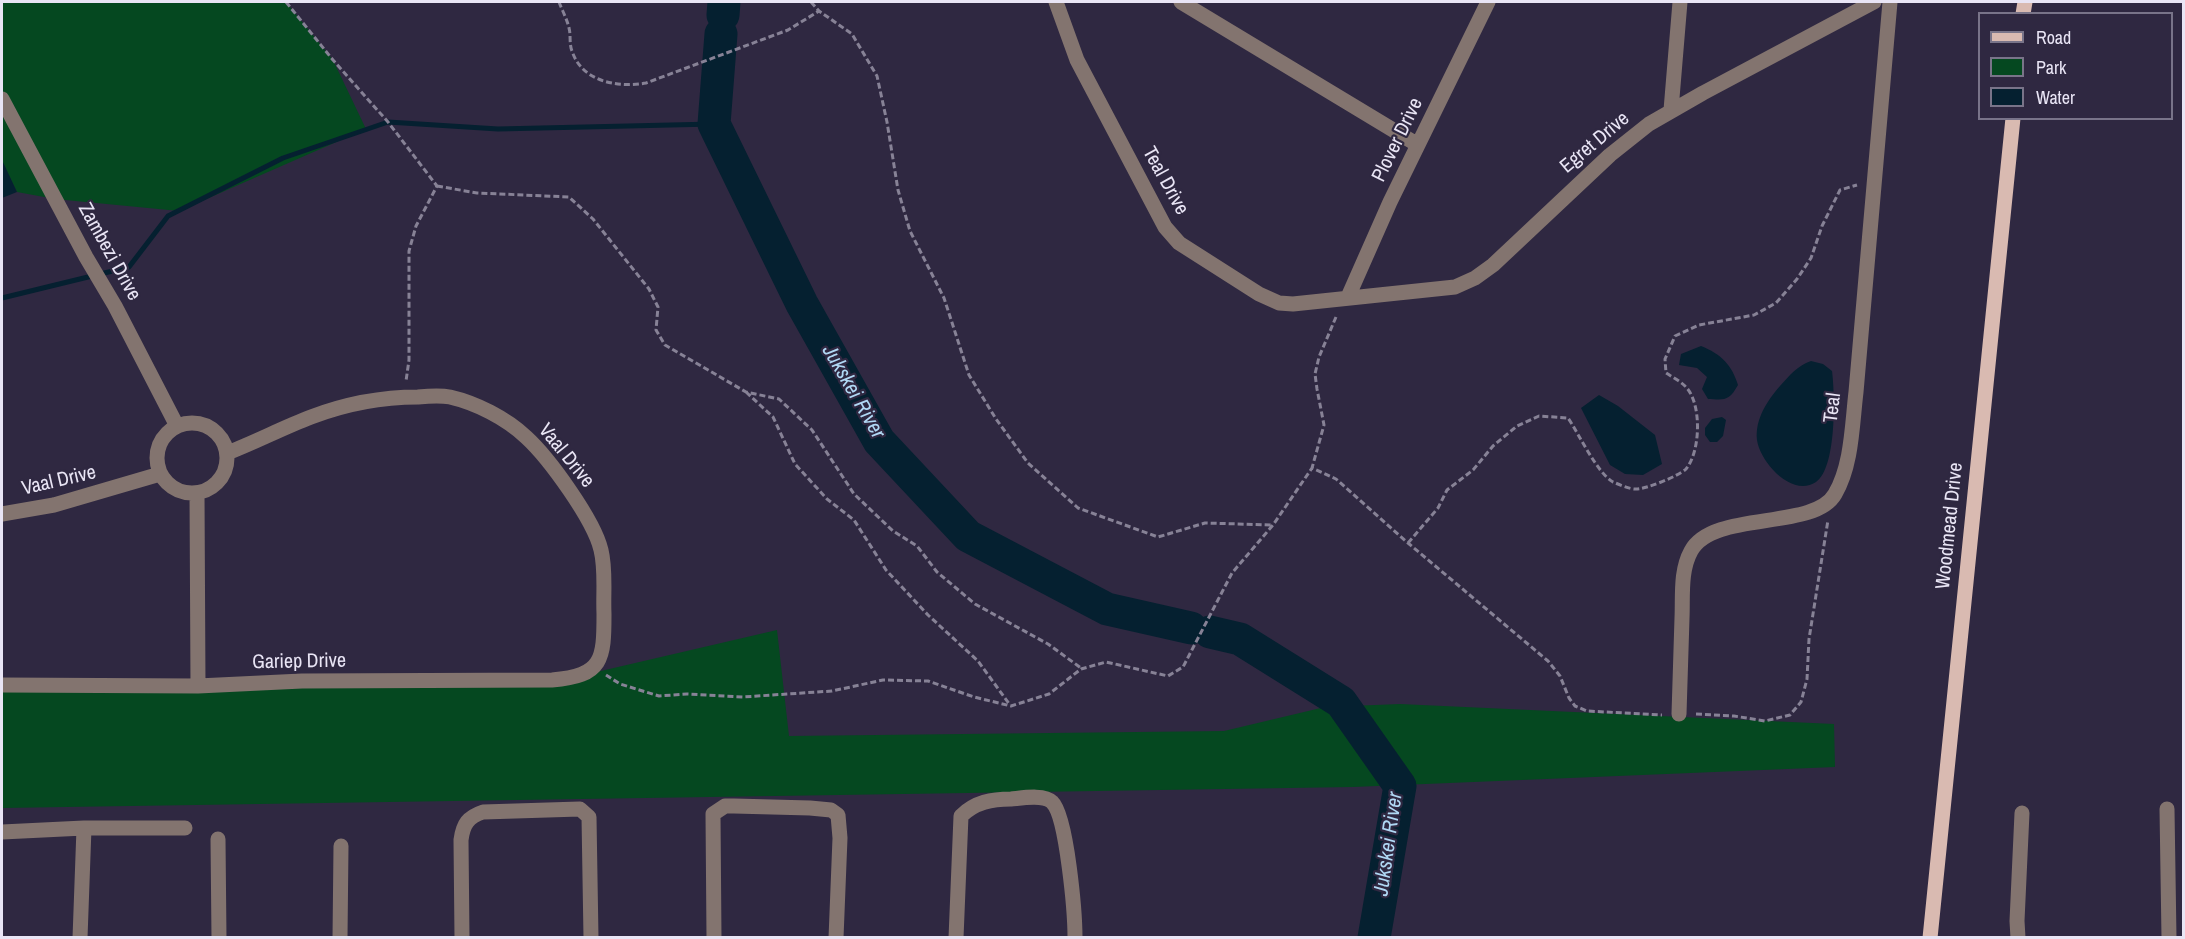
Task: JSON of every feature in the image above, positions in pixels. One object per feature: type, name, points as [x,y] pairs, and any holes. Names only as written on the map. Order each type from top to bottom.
[{"type":"main road","name":"Woodmead Drive","points":[[1930,938],[2013,120]]},
{"type":"street","name":"Teal Drive","points":[[1056,2],[1077,60],[1158,215],[1172,236],[1179,243],[1259,294],[1279,303],[1293,304],[1348,297]]},
{"type":"street","points":[[1180,2],[1418,145]]},
{"type":"street","name":"Plover Drive","points":[[1348,297],[1418,145],[1488,2]]},
{"type":"street","points":[[1671,110],[1680,2]]},
{"type":"street","name":"Egret Drive","points":[[1348,297],[1455,287],[1475,278],[1493,265],[1610,154],[1671,110],[1874,2]]},
{"type":"street","name":"Teal","points":[[1831,500],[1839,486],[1849,452],[1876,179],[1890,2]]},
{"type":"street","name":"Zambezi Drive","points":[[2,99],[86,257],[115,306],[177,426]]},
{"type":"street","name":"Vaal Drive","points":[[227,453],[326,412],[374,400],[403,397],[448,397],[494,415],[526,437],[565,485],[591,525],[601,551],[604,649],[594,666]]},
{"type":"street","points":[[189,423],[208,428],[222,441],[227,453],[227,464],[217,484],[208,490],[197,493],[180,491],[172,487],[160,474],[157,466],[158,447],[169,432],[177,426],[189,423]]},
{"type":"street","name":"Vaal Drive","points":[[2,514],[54,505],[160,474]]},
{"type":"street","points":[[197,493],[198,686]]},
{"type":"street","points":[[1679,714],[1683,576],[1691,549],[1699,541],[1725,528],[1789,517],[1814,510],[1831,500]]},
{"type":"street","name":"Gariep Drive","points":[[2,685],[198,686],[302,681],[552,680],[575,677],[594,666]]},
{"type":"street","points":[[956,938],[961,816],[969,808],[982,802],[1024,798],[1043,798],[1052,802],[1060,816],[1074,898],[1076,938]]},
{"type":"street","points":[[714,938],[713,814],[725,806],[734,806],[810,808],[831,810],[838,815],[840,838],[836,938]]},
{"type":"street","points":[[462,938],[461,840],[462,830],[471,816],[483,812],[580,809],[590,817],[591,938]]},
{"type":"street","points":[[2167,809],[2169,938]]},
{"type":"street","points":[[2018,938],[2022,813]]},
{"type":"street","points":[[80,938],[84,828]]},
{"type":"street","points":[[2,832],[84,828],[185,828]]},
{"type":"street","points":[[218,839],[219,938]]},
{"type":"street","points":[[340,938],[341,846]]},
{"type":"path","points":[[286,2],[388,122],[437,186],[477,193],[569,197],[593,219],[649,289],[658,307],[656,330],[666,345],[746,392],[773,417],[795,464],[827,499],[854,520],[886,570],[928,615],[978,661],[1011,706]]},
{"type":"path","points":[[559,2],[569,28],[572,51],[582,67],[594,78],[629,86],[669,75],[788,30],[819,11]]},
{"type":"path","points":[[811,2],[819,11],[852,34],[877,75],[898,190],[910,231],[944,298],[969,375],[996,419],[1028,464],[1078,508],[1158,537],[1205,523],[1273,525]]},
{"type":"path","points":[[1408,543],[1438,508],[1447,490],[1473,470],[1493,446],[1516,426],[1539,416],[1568,418],[1594,461],[1612,481],[1636,490],[1658,484],[1685,469],[1695,447],[1698,431],[1695,404],[1687,387],[1666,373],[1665,359],[1675,336],[1699,325],[1754,315],[1776,303],[1797,279],[1811,258],[1822,226],[1840,190],[1876,179]]},
{"type":"path","points":[[403,397],[410,360],[409,251],[416,226],[437,186]]},
{"type":"path","points":[[594,666],[620,684],[659,696],[687,693],[743,696],[832,691],[883,680],[928,681],[974,697],[1011,706],[1049,694],[1081,669],[1106,662],[1168,676],[1183,667],[1232,573],[1273,525],[1312,468],[1324,425],[1317,390],[1316,374],[1319,357],[1334,320],[1348,297]]},
{"type":"path","points":[[746,392],[779,399],[812,430],[854,494],[893,531],[917,546],[937,572],[975,604],[1048,644],[1081,669]]},
{"type":"path","points":[[1312,468],[1336,479],[1548,661],[1560,676],[1575,706],[1587,711],[1602,713],[1734,716],[1765,721],[1790,715],[1801,702],[1807,679],[1809,639],[1831,500]]},
{"type":"green space","points":[[2,2],[286,2],[333,60],[366,129],[179,211],[55,199],[17,192],[2,162]]},
{"type":"green space","points":[[777,630],[789,736],[1224,731],[1325,707],[1400,704],[1834,724],[1835,767],[1353,787],[2,808],[2,684],[575,677]]},
{"type":"water","points":[[2,160],[17,192],[2,198]]},
{"type":"water","points":[[1701,346],[1720,357],[1729,366],[1738,385],[1729,397],[1708,399],[1702,389],[1707,377],[1697,368],[1679,365],[1681,354]]},
{"type":"water","points":[[1811,361],[1823,364],[1832,371],[1833,430],[1828,462],[1823,474],[1816,482],[1807,486],[1788,482],[1771,467],[1759,449],[1757,432],[1766,404],[1775,392],[1794,371]]},
{"type":"water","points":[[1599,395],[1618,406],[1655,435],[1662,464],[1643,475],[1625,474],[1610,465],[1581,408]]},
{"type":"water","points":[[1722,417],[1726,420],[1723,436],[1717,442],[1710,442],[1705,435],[1705,428],[1712,419]]},
{"type":"waterway","name":"Jukskei River","points":[[723,15],[724,2]]},
{"type":"waterway","name":"Jukskei River","points":[[721,34],[714,124],[802,304],[879,441],[968,536],[1107,609],[1191,628]]},
{"type":"waterway","points":[[2,298],[129,267],[168,216],[283,158],[388,122],[498,129],[714,124]]},
{"type":"waterway","name":"Jukskei River","points":[[1210,632],[1240,639],[1341,702],[1400,786],[1374,938]]}]
